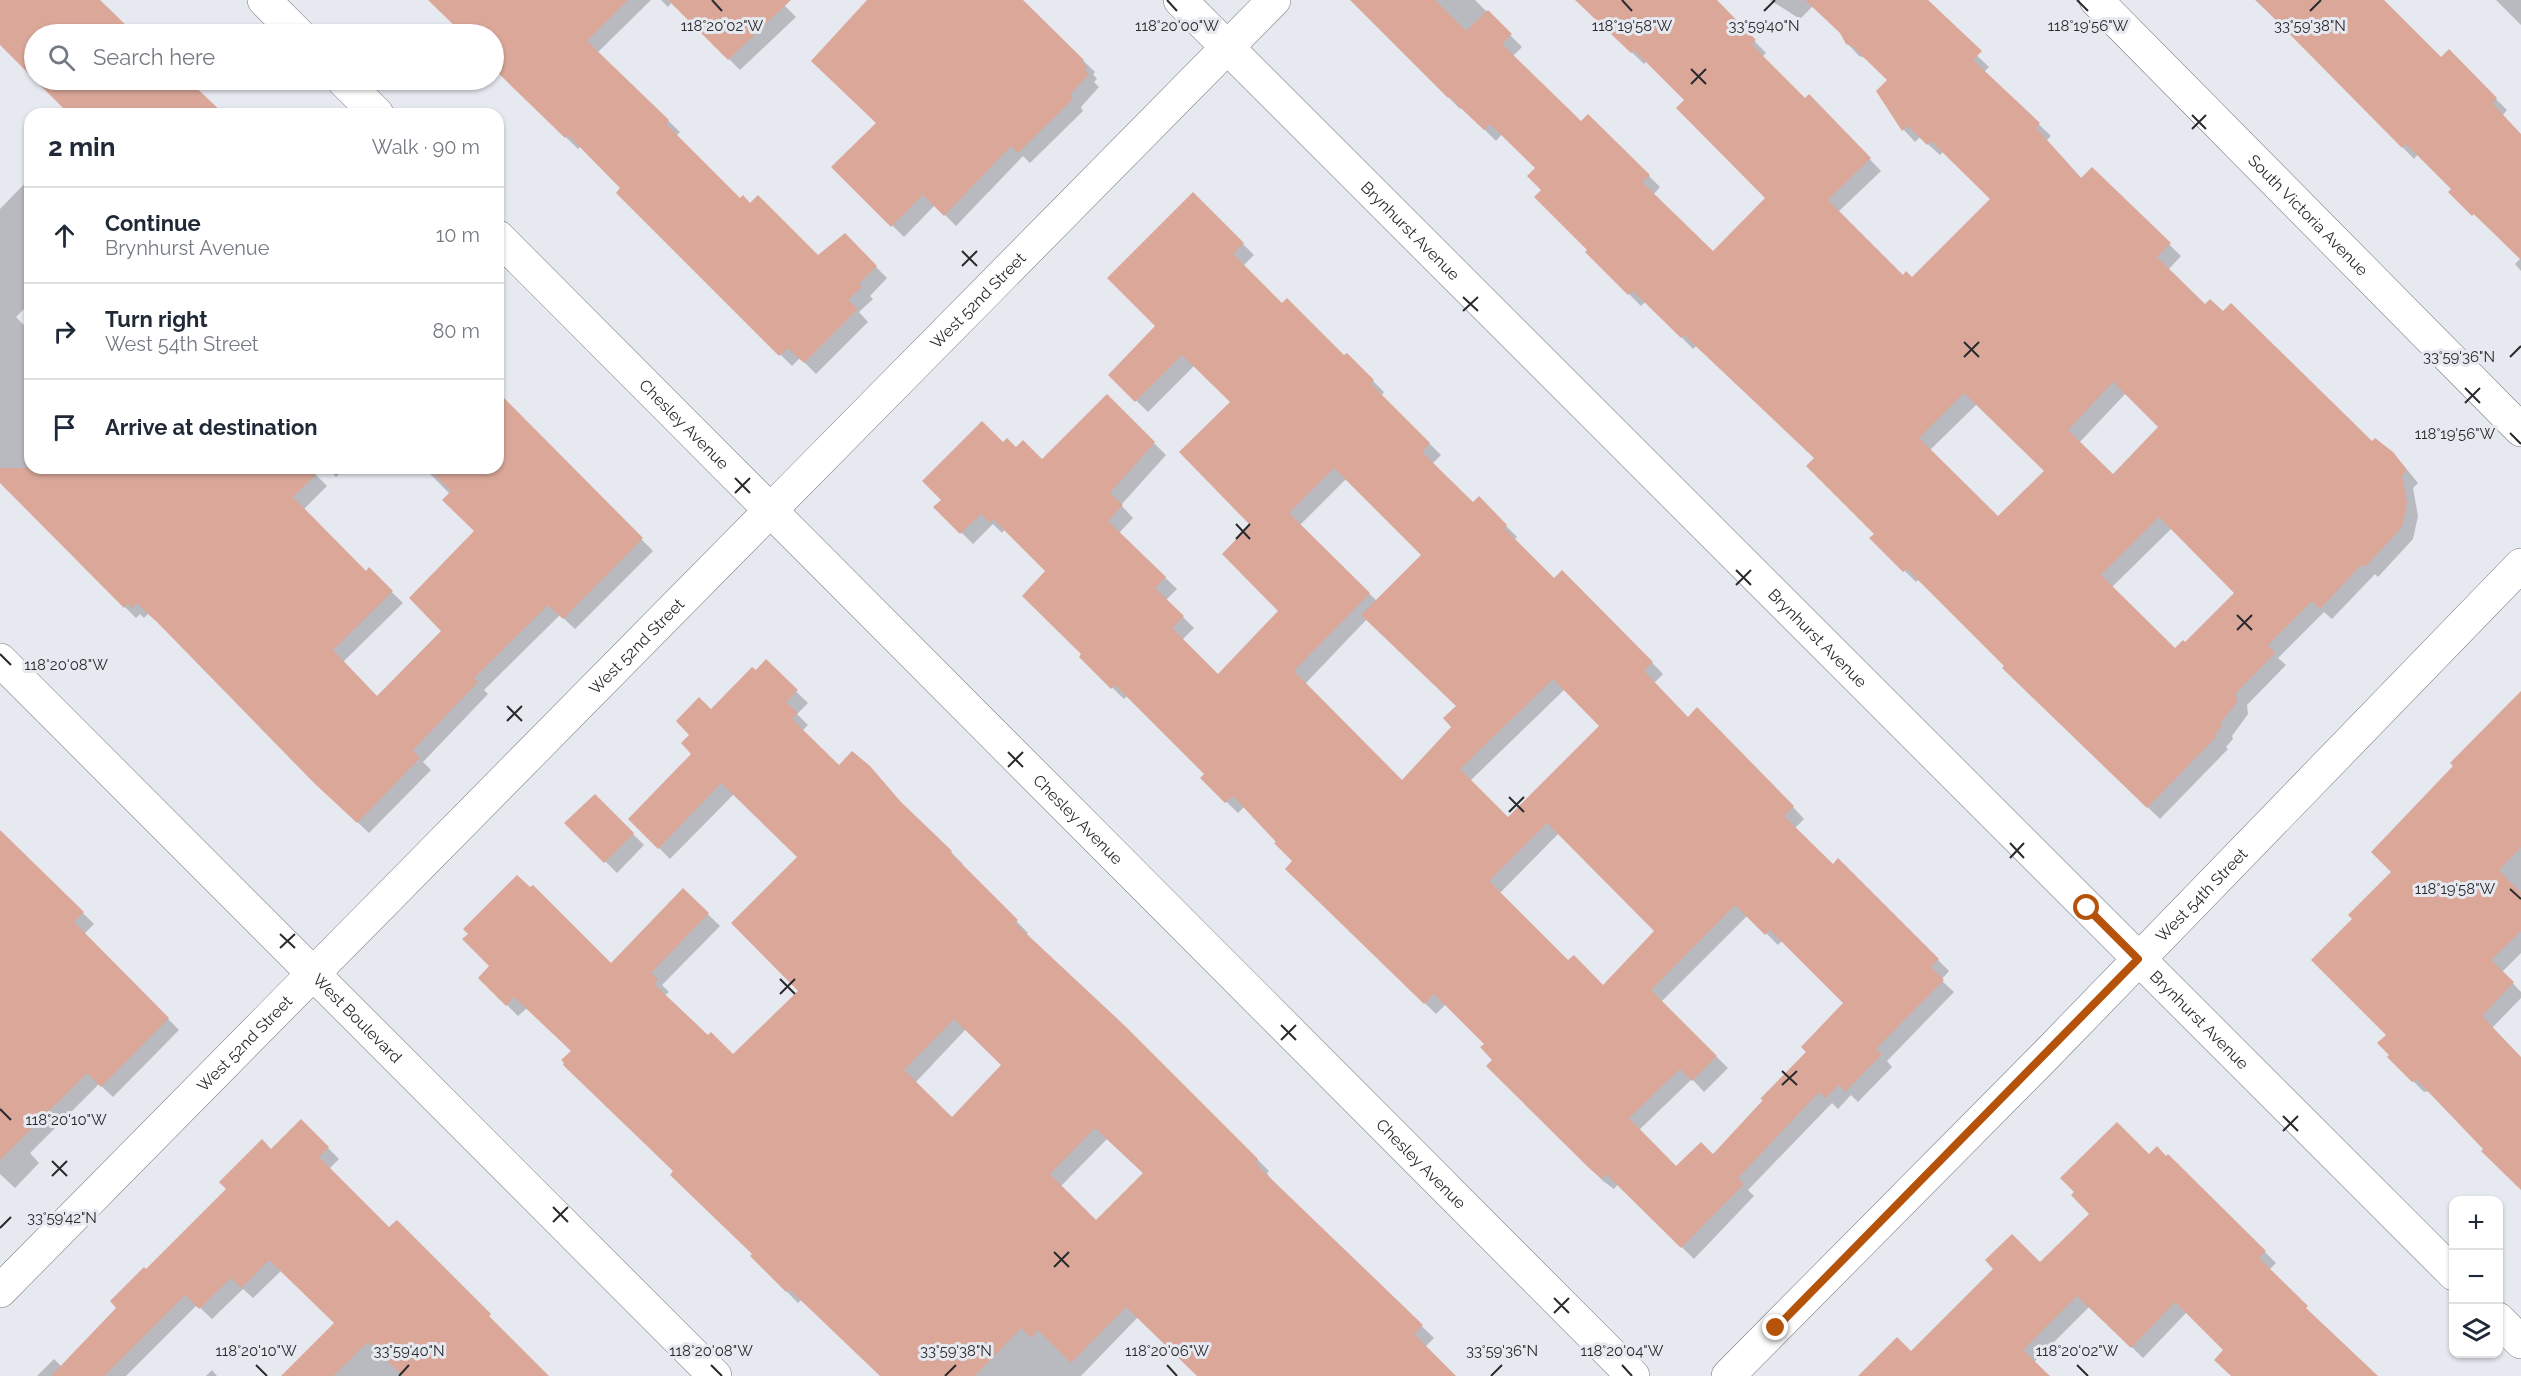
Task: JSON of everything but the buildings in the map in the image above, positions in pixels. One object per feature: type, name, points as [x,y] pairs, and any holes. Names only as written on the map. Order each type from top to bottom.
[{"type":"street","points":[[264,0],[288,24]]},
{"type":"street","name":"Brynhurst Avenue","points":[[1180,0],[2449,1269]]},
{"type":"street","name":"West 52nd Street","points":[[0,1291],[1274,0]]},
{"type":"street","name":"South Victoria Avenue","points":[[2096,0],[2521,429]]},
{"type":"street","points":[[353,90],[371,108]]},
{"type":"street","name":"Chesley Avenue","points":[[504,243],[1633,1376]]},
{"type":"street","name":"West 54th Street","points":[[1728,1376],[2521,565]]},
{"type":"street","name":"West Boulevard","points":[[0,660],[312,975],[715,1376]]},
{"type":"street","points":[[2503,1323],[2521,1342]]},
{"type":"route","points":[[1776,1328],[2138,959],[2087,908]]}]
